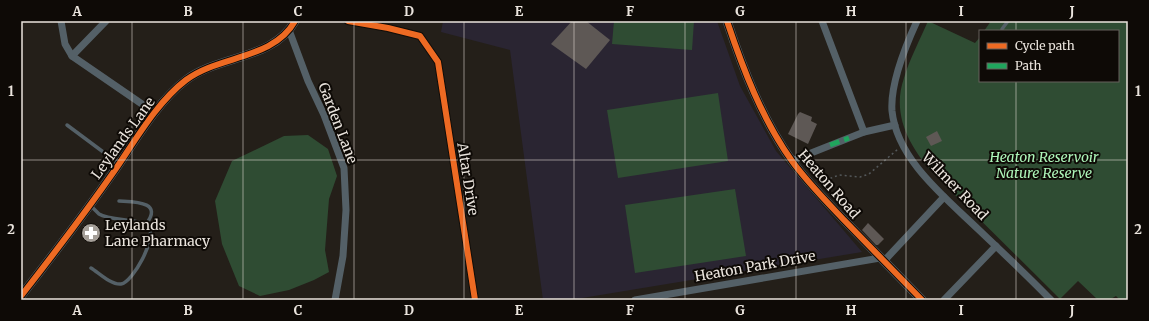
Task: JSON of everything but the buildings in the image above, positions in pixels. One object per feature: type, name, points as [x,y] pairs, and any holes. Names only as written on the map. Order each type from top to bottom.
[{"type":"street","points":[[61,21],[65,44],[72,56],[155,113]]},
{"type":"street","points":[[72,56],[106,21]]},
{"type":"street","name":"Leylands Lane","points":[[21,296],[90,204],[155,113],[178,88],[186,80],[214,65],[268,47],[284,36],[295,21]]},
{"type":"street","name":"Altar Drive","points":[[348,21],[388,28],[420,36],[438,62],[475,300]]},
{"type":"street","name":"Heaton Road","points":[[727,21],[741,63],[764,113],[792,161],[812,187],[922,300]]},
{"type":"street","points":[[822,21],[864,132]]},
{"type":"street","name":"Wilmer Road","points":[[918,21],[893,88],[892,111],[902,145],[918,169],[944,197],[1051,300]]},
{"type":"street","name":"Garden Lane","points":[[289,30],[308,81],[324,115],[344,168],[346,210],[343,256],[335,300]]},
{"type":"street","points":[[792,161],[864,132],[895,125]]},
{"type":"street","points":[[882,259],[944,197]]},
{"type":"street","points":[[944,300],[996,246]]},
{"type":"street","name":"Heaton Park Drive","points":[[635,300],[882,259]]},
{"type":"lane","points":[[1002,29],[1008,21]]},
{"type":"lane","points":[[67,125],[119,163]]},
{"type":"lane","points":[[119,201],[142,203],[149,206],[152,215],[146,224]]},
{"type":"lane","points":[[90,204],[100,214],[108,217],[146,224],[151,229],[147,250],[130,278],[125,283],[114,283],[91,268]]},
{"type":"path","points":[[812,187],[839,175],[860,177],[869,174],[902,145]]},
{"type":"shaded area","points":[[443,21],[717,21],[740,86],[776,151],[862,252],[570,300],[543,300],[510,50],[441,32]]},
{"type":"green space","points":[[614,21],[694,21],[692,50],[612,44]]},
{"type":"green space","name":"Heaton Reservoir Nature Reserve","points":[[928,21],[975,43],[979,38],[979,82],[1119,82],[1119,30],[985,30],[991,21],[1128,21],[1128,296],[1125,300],[1120,300],[1116,296],[1109,300],[1098,300],[1078,281],[1060,299],[935,175],[918,154],[911,142],[905,130],[902,118],[900,105],[901,92],[909,63]]},
{"type":"green space","points":[[718,93],[728,161],[618,178],[607,110]]},
{"type":"green space","points":[[308,135],[328,149],[337,176],[329,199],[325,250],[329,272],[289,290],[260,296],[239,286],[222,244],[215,201],[232,161],[284,136]]},
{"type":"green space","points":[[735,189],[746,256],[635,273],[625,205]]},
{"type":"marked path","points":[[830,145],[849,138]]},
{"type":"cycle path","points":[[21,296],[92,202],[147,122],[165,99],[186,80],[199,72],[245,56],[273,43],[285,34],[295,21]]},
{"type":"cycle path","points":[[348,21],[388,28],[420,36],[438,62],[475,300]]},
{"type":"cycle path","points":[[727,21],[762,111],[781,145],[792,161],[824,199],[922,300]]},
{"type":"place","name":"Leylands Lane Pharmacy","points":[[91,233]]}]
